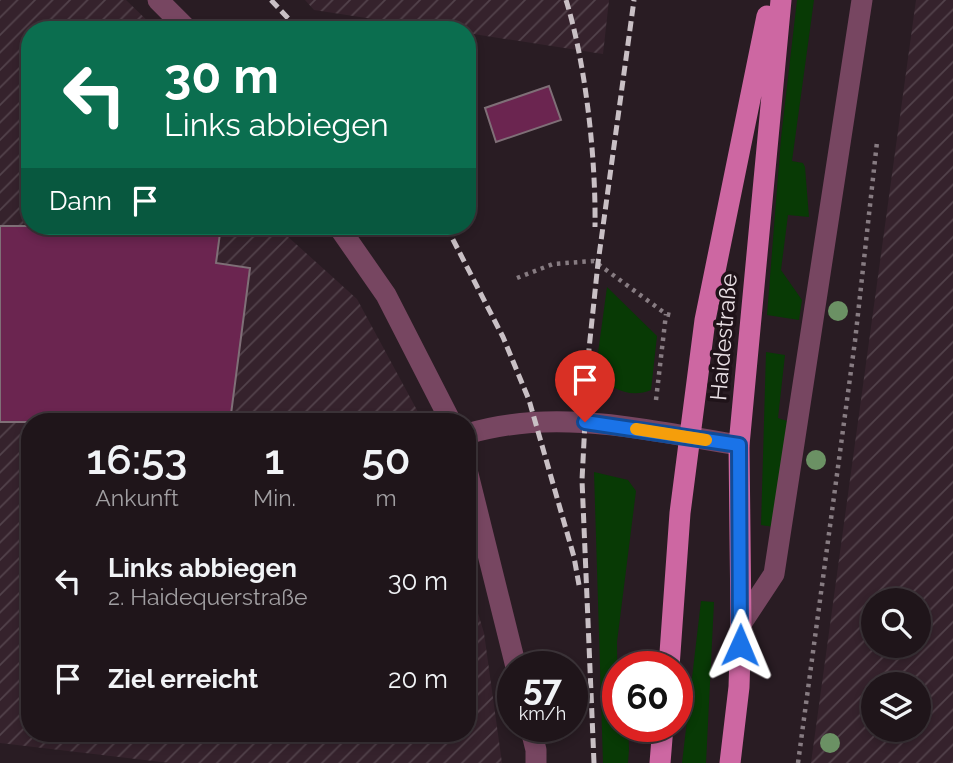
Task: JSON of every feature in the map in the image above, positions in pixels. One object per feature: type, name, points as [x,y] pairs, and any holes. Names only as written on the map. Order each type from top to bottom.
[{"type":"main road","name":"Haidestraße","points":[[670,651],[680,513],[705,320],[771,0]]},
{"type":"main road","name":"Haidestraße","points":[[730,763],[739,687],[741,624],[739,445],[780,0]]},
{"type":"main road","points":[[660,763],[662,742]]},
{"type":"lane","points":[[158,0],[179,21]]},
{"type":"lane","points":[[741,624],[774,574],[862,0]]},
{"type":"lane","points":[[344,235],[386,295],[447,413]]},
{"type":"lane","points":[[476,432],[505,426],[585,422],[739,445]]},
{"type":"lane","points":[[476,506],[512,651]]},
{"type":"lane","points":[[534,742],[536,763]]},
{"type":"path","points":[[798,763],[855,341],[877,136]]},
{"type":"path","points":[[517,278],[552,264],[594,261],[666,314],[653,432]]},
{"type":"shaded area","points":[[0,0],[126,0],[148,21],[21,21],[21,235],[286,235],[357,299],[418,413],[21,413],[21,742],[476,742],[476,607],[484,633],[502,763],[170,763],[0,743]]},
{"type":"shaded area","points":[[305,0],[609,0],[603,54],[476,34],[476,21],[386,21],[314,10]]},
{"type":"shaded area","points":[[916,0],[953,0],[953,763],[811,763]]},
{"type":"green space","points":[[797,0],[814,0],[792,161],[803,163],[805,167],[809,217],[788,215],[781,270],[802,300],[799,320],[767,315],[781,138]]},
{"type":"green space","points":[[607,287],[657,336],[651,390],[628,393],[595,375]]},
{"type":"green space","points":[[766,352],[785,355],[778,418],[787,421],[775,527],[761,525]]},
{"type":"green space","points":[[594,472],[628,480],[636,491],[617,651],[602,651],[602,731]]},
{"type":"green space","points":[[701,601],[714,602],[706,763],[682,763],[684,742],[693,742],[693,669]]},
{"type":"green space","points":[[602,742],[629,742],[628,763],[603,763]]},
{"type":"building","points":[[549,86],[561,120],[496,142],[485,108]]},
{"type":"building","points":[[0,226],[21,226],[21,235],[220,235],[216,263],[250,268],[231,413],[21,413],[21,422],[0,422]]},
{"type":"railway","points":[[271,0],[291,21]]},
{"type":"railway","points":[[566,0],[579,53],[588,112],[594,172],[595,227]]},
{"type":"railway","points":[[594,763],[582,480],[585,422],[598,263],[634,0]]},
{"type":"railway","points":[[451,235],[503,337],[529,400],[574,557],[579,585]]},
{"type":"slow traffic","points":[[636,429],[706,440]]},
{"type":"route","points":[[585,422],[739,445],[740,645]]}]
